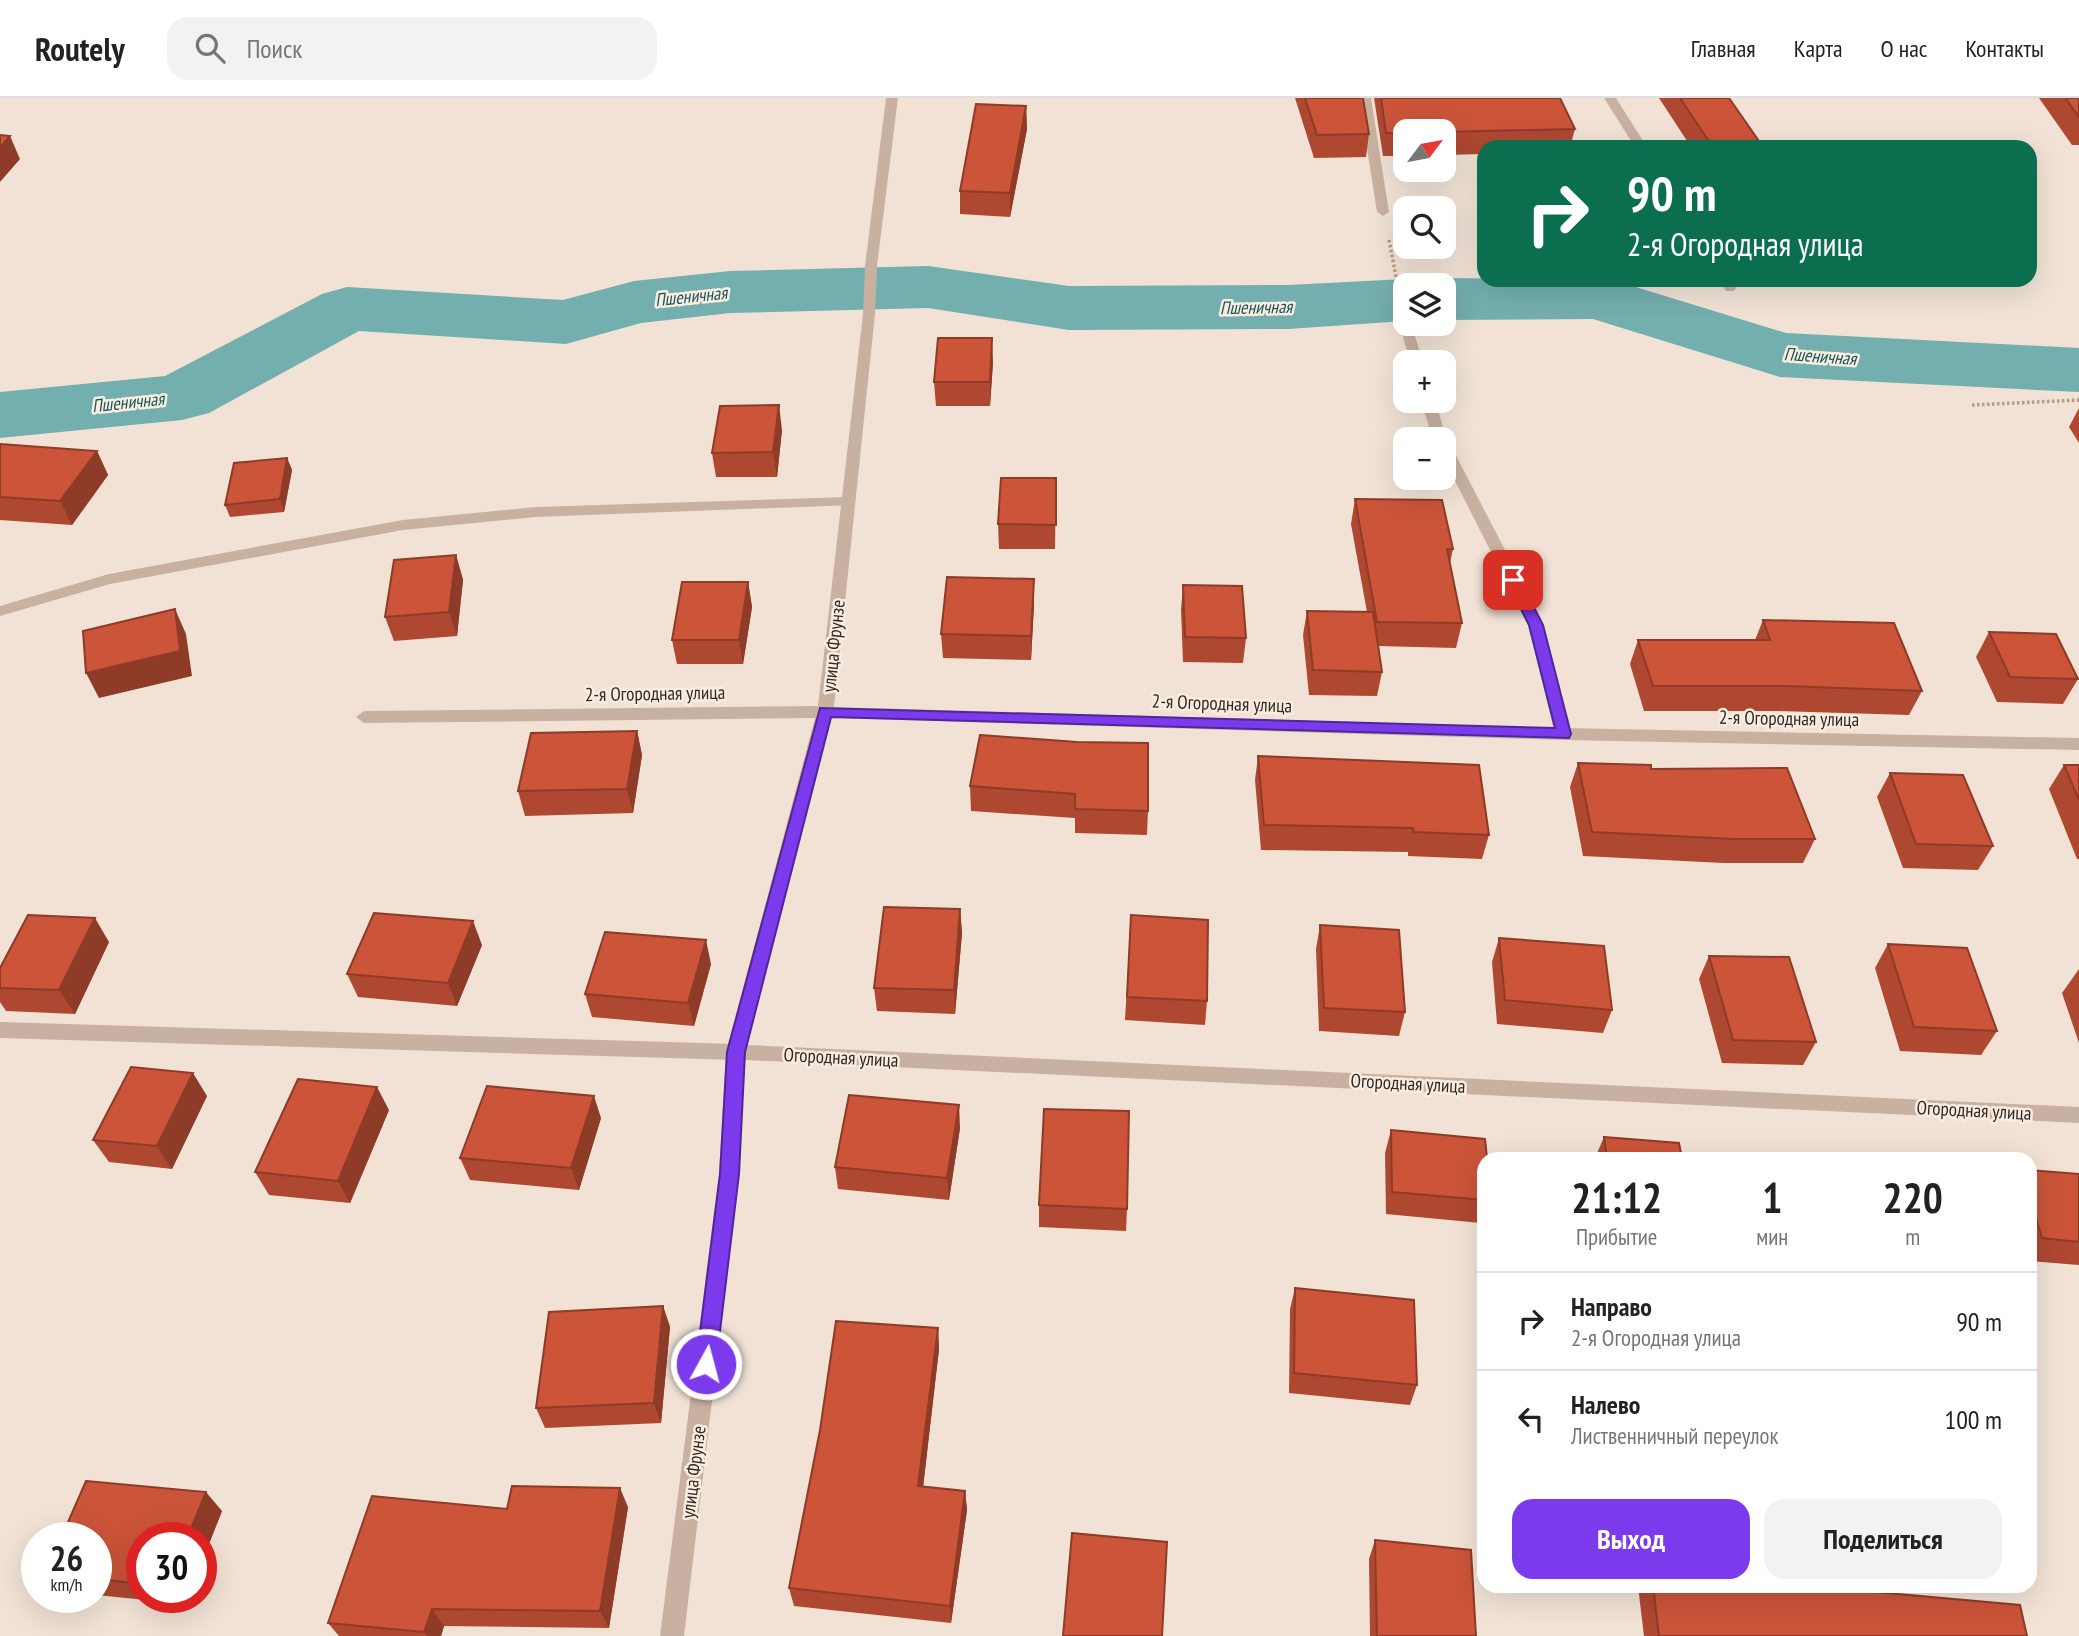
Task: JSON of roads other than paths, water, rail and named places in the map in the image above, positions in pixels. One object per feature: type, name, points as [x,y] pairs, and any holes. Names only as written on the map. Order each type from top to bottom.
[{"type":"street","name":"улица Фрунзе","points":[[673,1636],[729,1174],[736,1052],[825,712],[892,98]]},
{"type":"street","points":[[1365,98],[1383,212]]},
{"type":"street","points":[[1610,98],[1637,140]]},
{"type":"street","points":[[1456,469],[1536,625],[1563,734]]},
{"type":"street","points":[[0,611],[109,579],[403,526],[536,512],[848,502]]},
{"type":"street","name":"2-я Огородная улица","points":[[364,717],[825,712],[1563,734],[2079,744]]},
{"type":"street","name":"Огородная улица","points":[[0,1030],[736,1052],[2079,1115]]},
{"type":"waterway","name":"Пшеничная","points":[[0,415],[182,397],[347,309],[566,322],[634,302],[730,292],[928,287],[1069,308],[1288,307],[1393,301]]},
{"type":"waterway","name":"Пшеничная","points":[[1456,299],[1599,298],[1780,355],[2079,370]]}]
